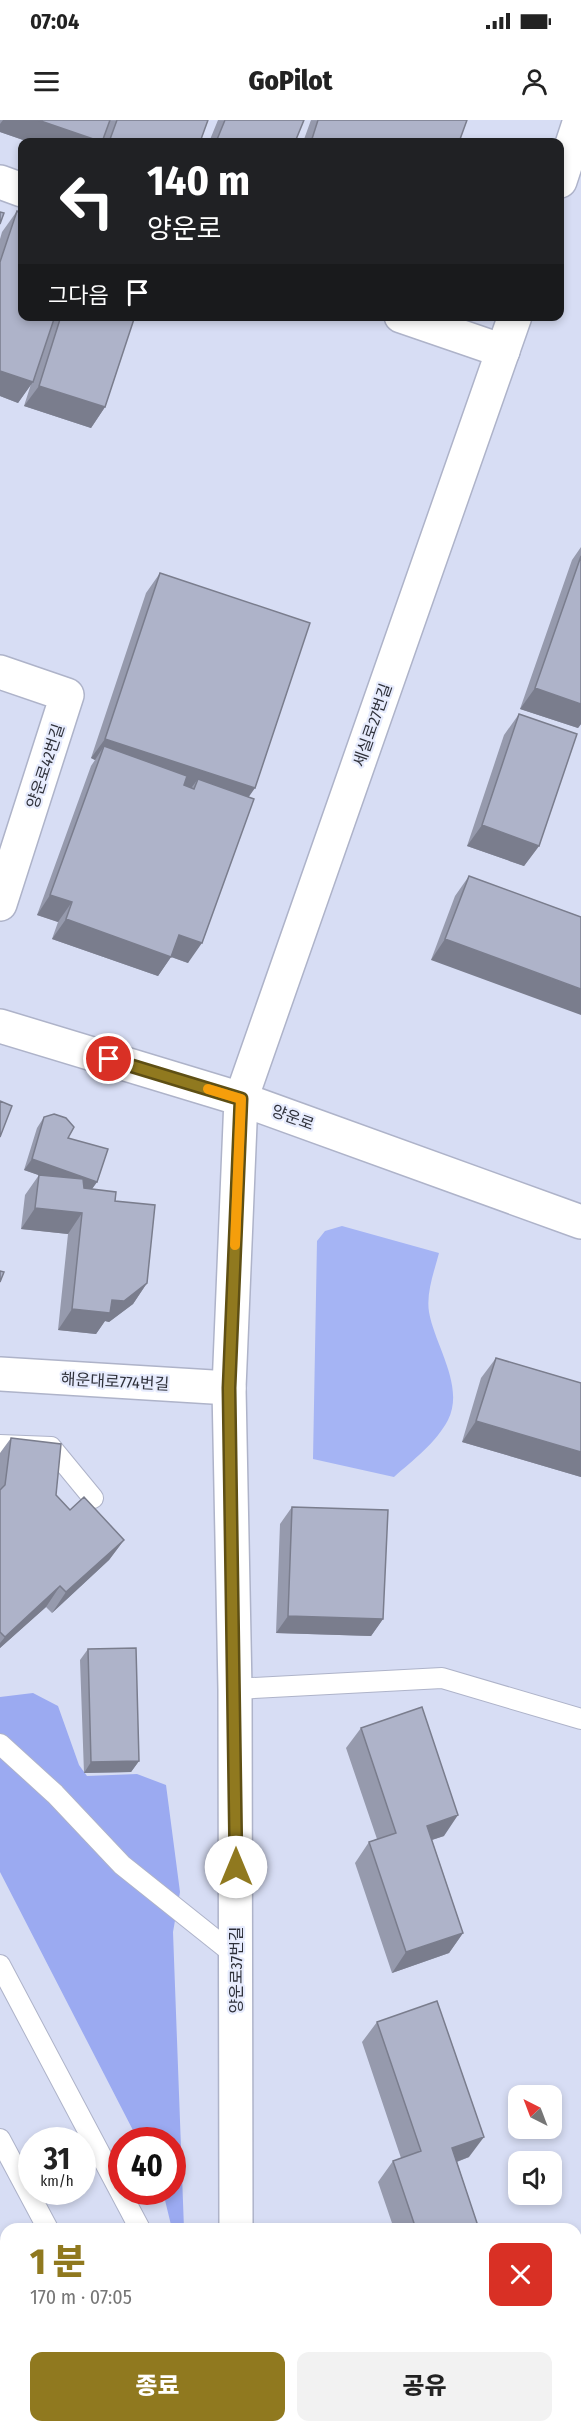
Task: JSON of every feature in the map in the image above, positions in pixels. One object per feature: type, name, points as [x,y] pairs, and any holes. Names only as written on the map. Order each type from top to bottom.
[{"type":"street","points":[[564,169],[580,120]]},
{"type":"street","points":[[0,182],[18,189]]},
{"type":"street","points":[[415,321],[503,351]]},
{"type":"street","name":"세실로27번길","points":[[241,1099],[513,321]]},
{"type":"street","name":"양운로42번길","points":[[0,672],[67,695],[0,904]]},
{"type":"street","name":"양운로","points":[[0,1026],[241,1099],[581,1222]]},
{"type":"street","name":"양운로37번길","points":[[236,2223],[235,1689],[229,1388],[241,1099]]},
{"type":"street","name":"해운대로774번길","points":[[0,1374],[229,1388]]},
{"type":"lane","points":[[0,1445],[51,1447],[93,1498]]},
{"type":"lane","points":[[235,1689],[442,1678],[581,1719]]},
{"type":"lane","points":[[0,1744],[55,1794],[122,1865],[236,1956]]},
{"type":"lane","points":[[0,1965],[137,2223]]},
{"type":"lane","points":[[0,2139],[45,2223]]},
{"type":"shaded area","points":[[342,1226],[439,1253],[428,1305],[432,1325],[451,1380],[452,1407],[448,1420],[437,1436],[424,1451],[394,1477],[313,1459],[317,1241],[325,1231]]},
{"type":"shaded area","points":[[33,1693],[58,1706],[79,1765],[87,1776],[137,1774],[166,1785],[180,1892],[173,1932],[180,2127],[131,2127],[0,1872],[0,1697]]},
{"type":"shaded area","points":[[166,2205],[183,2205],[184,2223],[171,2223]]},
{"type":"building","points":[[38,120],[110,120],[103,138],[90,138]]},
{"type":"building","points":[[117,120],[208,120],[201,138],[110,138]]},
{"type":"building","points":[[225,120],[304,120],[297,138],[218,138]]},
{"type":"building","points":[[318,120],[467,120],[460,138],[312,138]]},
{"type":"building","points":[[17,211],[18,321],[53,321],[33,382],[0,371],[0,262]]},
{"type":"building","points":[[0,212],[4,213],[0,224]]},
{"type":"building","points":[[59,321],[133,321],[105,407],[39,386]]},
{"type":"building","points":[[581,556],[581,704],[535,688]]},
{"type":"building","points":[[160,573],[310,623],[255,788],[105,739]]},
{"type":"building","points":[[519,714],[577,734],[539,846],[482,825]]},
{"type":"building","points":[[104,746],[187,776],[184,785],[194,789],[198,779],[254,799],[202,943],[179,935],[171,957],[66,919],[72,902],[50,895]]},
{"type":"building","points":[[469,876],[581,917],[581,989],[445,939]]},
{"type":"building","points":[[0,1101],[12,1106],[0,1137]]},
{"type":"building","points":[[54,1114],[66,1118],[74,1127],[68,1138],[108,1149],[97,1182],[32,1159],[44,1117]]},
{"type":"building","points":[[39,1175],[83,1179],[84,1188],[116,1192],[115,1201],[155,1205],[147,1283],[124,1301],[112,1300],[110,1313],[72,1309],[82,1213],[35,1208]]},
{"type":"building","points":[[496,1358],[581,1383],[581,1452],[476,1421]]},
{"type":"building","points":[[11,1438],[61,1444],[56,1495],[70,1510],[84,1497],[124,1540],[66,1592],[60,1586],[5,1637],[0,1632],[0,1490],[5,1485]]},
{"type":"building","points":[[292,1507],[388,1510],[383,1619],[288,1616]]},
{"type":"building","points":[[136,1648],[139,1761],[91,1762],[88,1649]]},
{"type":"building","points":[[422,1707],[458,1815],[427,1826],[463,1933],[406,1952],[369,1842],[396,1833],[361,1728]]},
{"type":"building","points":[[437,2001],[484,2137],[452,2148],[477,2223],[414,2223],[393,2161],[421,2151],[377,2022]]},
{"type":"slow traffic","points":[[208,1089],[241,1099],[235,1245]]},
{"type":"route","points":[[109,1059],[241,1099],[229,1388],[236,1867]]}]
